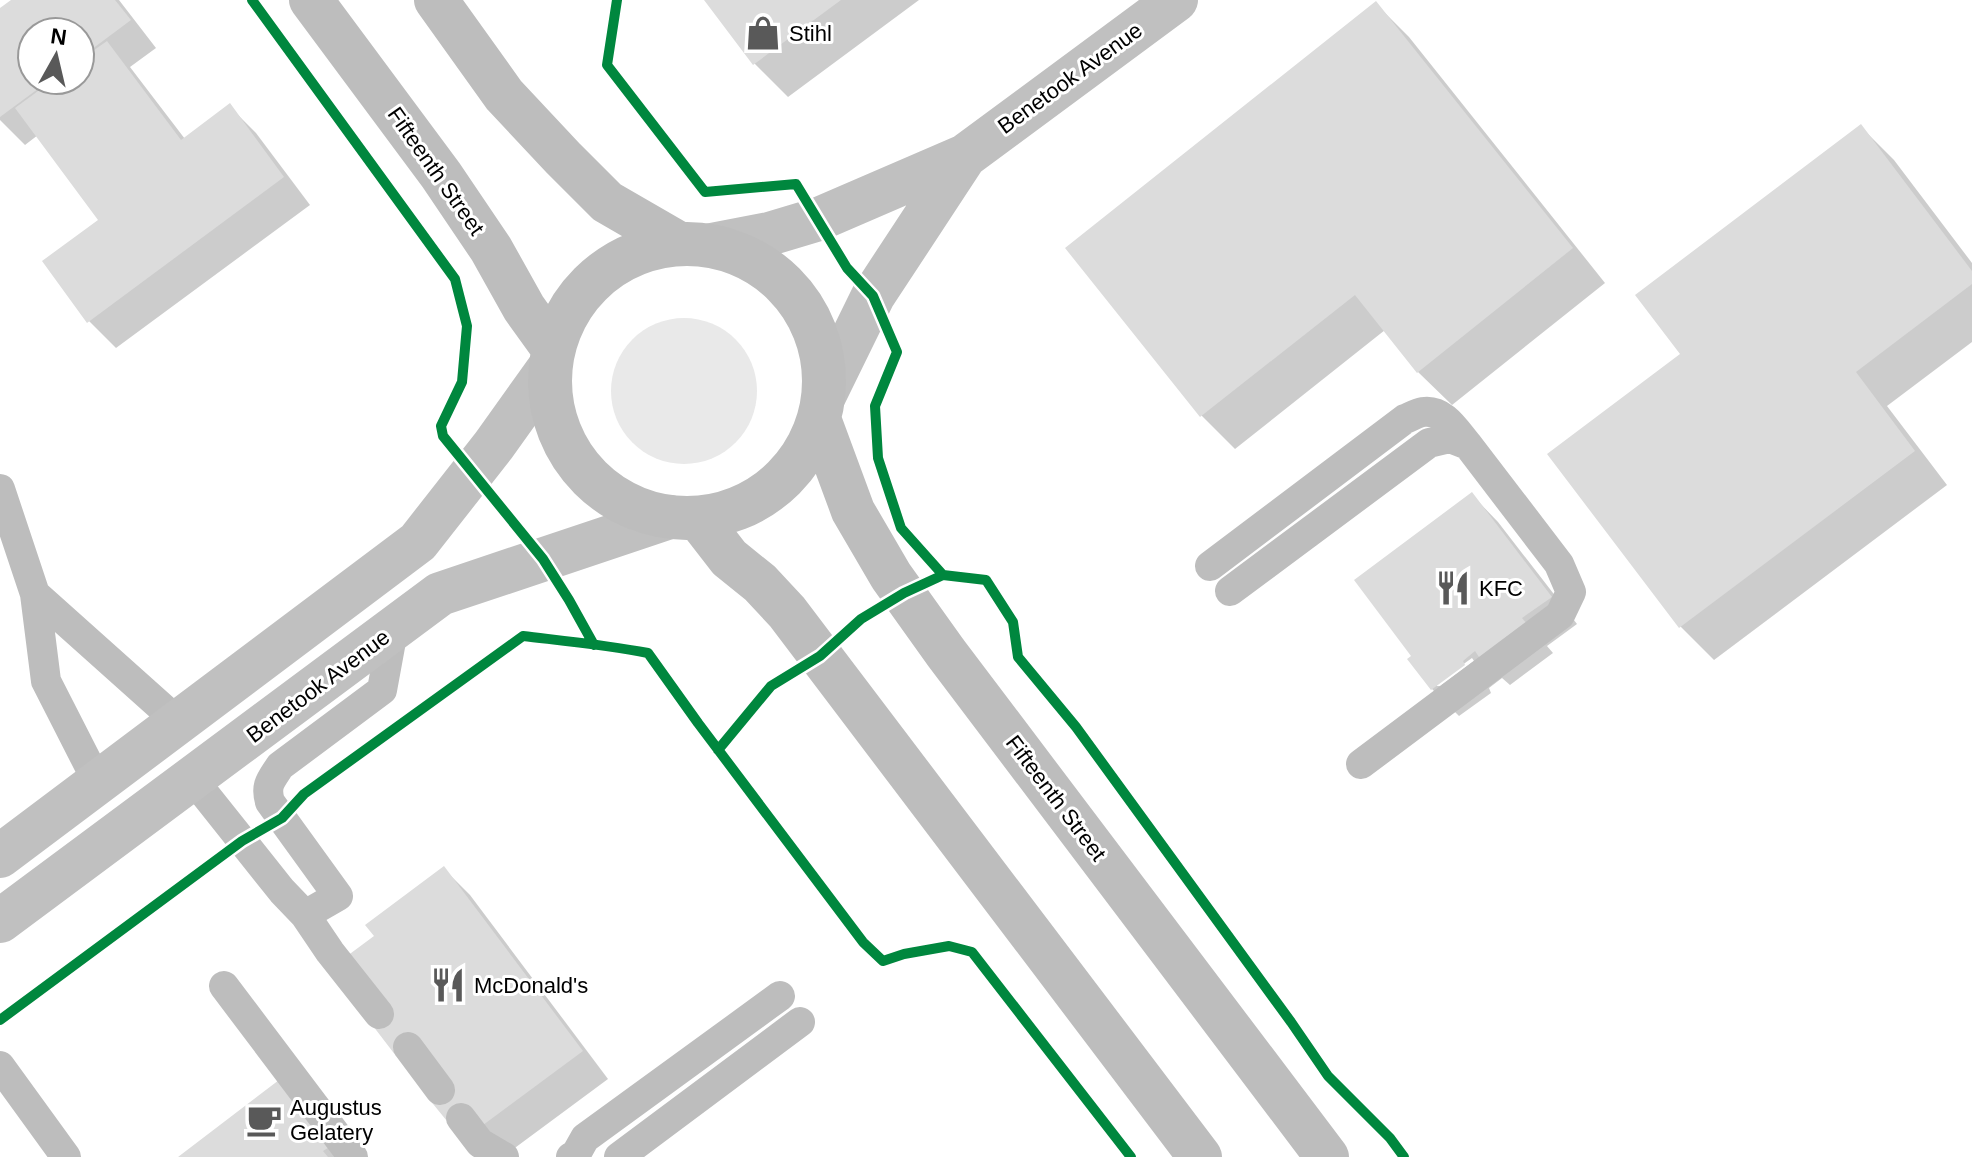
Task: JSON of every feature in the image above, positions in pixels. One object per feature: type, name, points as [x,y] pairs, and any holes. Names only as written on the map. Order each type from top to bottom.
[{"type":"highway","name":"Fifteenth Street","points":[[311,0],[441,175],[491,249],[550,357]]},
{"type":"highway","points":[[436,0],[504,95],[607,202],[694,244],[759,264],[797,298],[820,345],[822,407],[802,456],[774,487],[738,508],[684,517],[619,501],[579,467],[554,421],[550,357],[577,296],[622,259],[694,244]]},
{"type":"highway","name":"Fifteenth Street","points":[[822,407],[853,511],[891,576],[1327,1157]]},
{"type":"highway","points":[[684,517],[760,583],[787,612],[1200,1157]]},
{"type":"street","name":"Benetook Avenue","points":[[694,244],[769,234],[819,219],[965,156],[1151,7]]},
{"type":"street","name":"Benetook Avenue","points":[[822,407],[873,296],[965,156]]},
{"type":"street","points":[[0,856],[418,542],[494,445],[550,357]]},
{"type":"street","name":"Benetook Avenue","points":[[0,921],[440,594],[684,517]]},
{"type":"lane","points":[[1210,566],[1405,419],[1422,412],[1438,413],[1452,425],[1559,564],[1571,592],[1560,615],[1361,764]]},
{"type":"lane","points":[[1230,591],[1429,443],[1450,438],[1468,445]]},
{"type":"lane","points":[[0,489],[35,594],[46,681],[97,781]]},
{"type":"lane","points":[[35,594],[177,721]]},
{"type":"lane","points":[[305,915],[338,896],[270,802],[267,792],[269,783],[280,766],[382,690],[393,630]]},
{"type":"lane","points":[[192,778],[282,891],[305,915],[379,1014]]},
{"type":"lane","points":[[224,986],[353,1157]]},
{"type":"lane","points":[[571,1157],[585,1138],[780,996]]},
{"type":"lane","points":[[619,1157],[800,1022]]},
{"type":"lane","points":[[408,1047],[440,1090]]},
{"type":"lane","points":[[0,1066],[66,1157]]},
{"type":"lane","points":[[461,1118],[491,1152]]},
{"type":"shaded area","points":[[684,318],[712,323],[736,339],[752,363],[757,391],[752,419],[736,443],[712,459],[684,464],[656,459],[632,443],[616,419],[611,391],[616,363],[632,339],[656,323]]},
{"type":"building","points":[[11,0],[115,0],[131,20],[96,46],[96,16],[16,16],[16,96],[28,96],[0,117],[0,8]]},
{"type":"building","name":"Stihl","points":[[704,0],[841,0],[753,65]]},
{"type":"building","points":[[1376,1],[1573,248],[1417,373],[1355,295],[1200,417],[1065,248]]},
{"type":"building","points":[[107,41],[181,140],[230,103],[284,177],[87,323],[42,261],[98,220],[15,108],[31,96],[96,96],[96,49]]},
{"type":"building","points":[[1861,124],[1972,271],[1972,284],[1856,372],[1915,451],[1679,628],[1547,454],[1680,354],[1635,295]]},
{"type":"building","name":"KFC","points":[[1472,492],[1552,597],[1522,618],[1528,625],[1481,660],[1475,651],[1463,661],[1465,665],[1431,690],[1407,659],[1411,656],[1354,580]]},
{"type":"building","name":"McDonald's","points":[[444,866],[583,1051],[475,1131],[451,1126],[429,1099],[408,1047],[396,1056],[370,1022],[343,959],[374,936],[365,925]]},
{"type":"building","points":[[279,1080],[331,1146],[323,1151],[328,1157],[178,1157]]},
{"type":"cycle path","points":[[252,0],[455,279],[467,326],[462,382],[441,426],[443,436],[543,559],[594,645]]},
{"type":"cycle path","points":[[617,0],[607,65],[705,192],[796,184],[847,268],[873,296],[897,352],[875,406],[878,458],[901,528],[943,575]]},
{"type":"cycle path","points":[[718,750],[771,686],[820,656],[861,619],[904,593],[943,575],[986,580],[1013,622],[1018,657],[1076,727],[1328,1076],[1390,1138],[1404,1157]]},
{"type":"cycle path","points":[[0,1020],[242,841],[282,818],[304,794],[523,636],[570,641],[648,653],[863,942],[883,961],[949,946],[972,952],[1131,1157]]},
{"type":"place","name":"Stihl","points":[[763,33]]},
{"type":"place","name":"KFC","points":[[1453,588]]},
{"type":"place","name":"McDonald's","points":[[448,985]]},
{"type":"place","name":"Augustus Gelatery","points":[[264,1120]]}]
